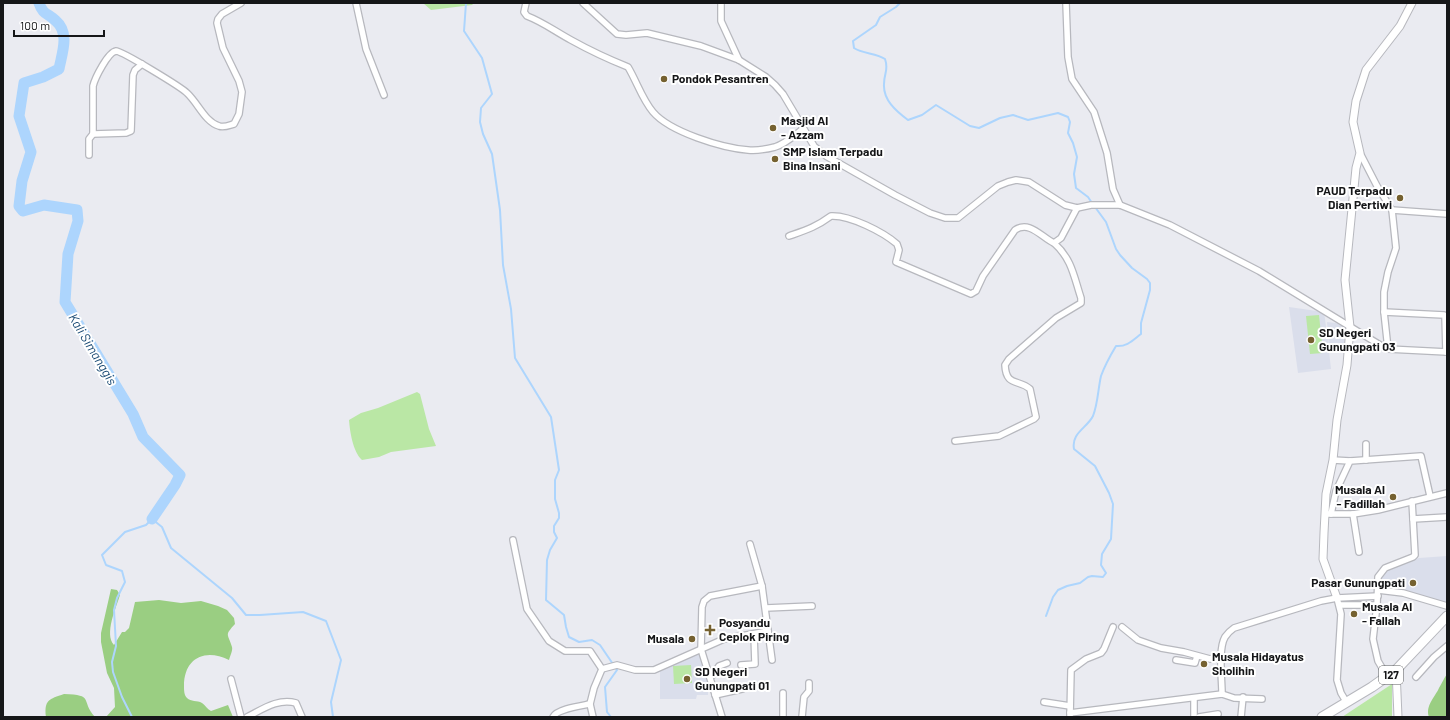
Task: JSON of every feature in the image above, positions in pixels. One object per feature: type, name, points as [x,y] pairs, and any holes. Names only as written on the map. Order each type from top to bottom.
[{"type":"main road","name":"127","points":[[1322,717],[1388,678],[1447,616]]},
{"type":"street","points":[[89,155],[89,139],[93,134],[93,86],[95,79],[113,52],[119,51],[142,64],[144,67],[179,86],[188,94],[208,120],[218,126],[222,127],[234,124],[239,114],[242,92],[239,81],[223,48],[217,23],[222,14],[241,3]]},
{"type":"street","points":[[356,3],[366,49],[384,96]]},
{"type":"street","points":[[526,3],[524,12],[527,16],[539,21],[601,56],[628,67],[642,96],[654,112],[664,122],[675,128],[721,145],[748,150],[777,146],[804,129]]},
{"type":"street","points":[[583,3],[617,34],[626,35],[646,32],[694,44],[739,60],[766,77],[775,85],[783,94],[814,146],[826,156],[895,195],[944,218],[958,218],[998,186],[1016,180],[1029,182],[1065,205],[1077,208],[1098,204],[1120,205],[1170,225],[1252,267],[1388,349],[1446,352],[1444,315],[1384,312]]},
{"type":"street","points":[[721,3],[721,21],[739,60]]},
{"type":"street","points":[[1066,3],[1068,57],[1072,79],[1094,112],[1107,153],[1113,189],[1120,205]]},
{"type":"street","points":[[1388,349],[1384,312],[1384,292],[1388,272],[1396,248],[1392,210],[1377,186],[1360,153],[1353,122],[1356,101],[1366,70],[1400,26],[1412,3]]},
{"type":"street","points":[[93,134],[126,133],[131,131],[133,75],[135,70],[142,64]]},
{"type":"street","points":[[1346,703],[1337,680],[1340,639],[1339,602],[1323,559],[1328,514],[1326,494],[1333,460],[1337,420],[1347,366],[1350,327],[1345,280],[1356,168],[1360,153]]},
{"type":"street","points":[[1054,243],[1062,238],[1077,208]]},
{"type":"street","points":[[1392,210],[1447,214]]},
{"type":"street","points":[[789,236],[813,228],[831,216],[850,218],[897,244],[899,250],[896,262],[971,294],[976,291],[993,260],[1018,228],[1028,227],[1034,229],[1060,248],[1070,264],[1081,298],[1081,303],[1056,318],[1009,359],[1005,365],[1010,381],[1027,386],[1030,389],[1036,417],[1016,429],[999,436],[955,441]]},
{"type":"street","points":[[1366,444],[1366,460]]},
{"type":"street","points":[[1333,460],[1350,461],[1421,456],[1430,496]]},
{"type":"street","points":[[1328,514],[1336,491],[1350,461]]},
{"type":"street","points":[[1328,514],[1353,514],[1378,510],[1447,493]]},
{"type":"street","points":[[1388,678],[1378,661],[1373,640],[1379,575],[1385,568],[1415,555],[1412,501]]},
{"type":"street","points":[[1353,514],[1359,552]]},
{"type":"street","points":[[1413,519],[1447,517]]},
{"type":"street","points":[[513,540],[527,609],[549,641],[565,651],[590,651],[602,670]]},
{"type":"street","points":[[750,544],[762,586],[772,660]]},
{"type":"street","points":[[722,717],[701,649],[702,607],[707,597],[762,586]]},
{"type":"street","points":[[1378,590],[1403,593],[1447,606]]},
{"type":"street","points":[[1339,602],[1378,596]]},
{"type":"street","points":[[1222,694],[1221,656],[1223,642],[1226,636],[1234,628],[1321,602],[1377,605]]},
{"type":"street","points":[[766,608],[812,606]]},
{"type":"street","points":[[1112,627],[1104,649],[1086,659],[1071,670],[1070,715],[1222,694],[1234,698],[1243,697],[1262,699]]},
{"type":"street","points":[[1122,627],[1138,640],[1148,644],[1210,659],[1221,656]]},
{"type":"street","points":[[593,717],[590,704],[594,688],[602,670],[614,665],[635,670],[654,670],[724,640],[768,631]]},
{"type":"street","points":[[741,666],[755,664],[754,634]]},
{"type":"street","points":[[1416,677],[1434,657],[1447,646]]},
{"type":"street","points":[[1176,660],[1195,663],[1197,656]]},
{"type":"street","points":[[710,677],[714,675],[718,666],[727,664]]},
{"type":"street","points":[[1396,670],[1398,717]]},
{"type":"street","points":[[231,679],[241,717]]},
{"type":"street","points":[[802,717],[804,697],[809,691],[810,683]]},
{"type":"street","points":[[715,695],[742,690]]},
{"type":"street","points":[[783,693],[783,717]]},
{"type":"street","points":[[1241,717],[1243,697]]},
{"type":"street","points":[[1194,698],[1194,717]]},
{"type":"street","points":[[247,717],[280,701],[296,703],[302,717]]},
{"type":"street","points":[[1044,702],[1070,706]]},
{"type":"street","points":[[552,717],[554,714],[561,711],[590,704]]},
{"type":"street","points":[[1199,717],[1218,714]]},
{"type":"shaded area","name":"SD Negeri Gunungpati 03","points":[[1289,307],[1324,312],[1329,348],[1327,322],[1336,323],[1345,328],[1344,350],[1329,351],[1331,369],[1298,373]]},
{"type":"shaded area","name":"Pasar Gunungpati","points":[[1447,556],[1447,605],[1411,594],[1403,590],[1378,589],[1379,577],[1385,569],[1419,558]]},
{"type":"shaded area","name":"SD Negeri Gunungpati 01","points":[[704,650],[717,690],[708,690],[708,695],[697,695],[696,699],[660,699],[660,669]]},
{"type":"green space","points":[[423,3],[474,3],[472,5],[431,10]]},
{"type":"green space","points":[[1319,315],[1323,353],[1310,354],[1306,316]]},
{"type":"green space","points":[[417,392],[420,394],[429,429],[436,446],[391,452],[379,457],[362,460],[354,447],[349,420],[361,413],[378,408]]},
{"type":"green space","points":[[111,589],[117,590],[120,595],[110,628],[111,640],[114,645],[122,632],[125,632],[129,628],[135,602],[159,600],[181,603],[201,601],[227,610],[234,618],[235,624],[228,633],[232,648],[229,660],[212,655],[198,658],[192,662],[188,668],[185,676],[184,689],[187,698],[202,703],[211,711],[228,705],[233,717],[106,717],[115,707],[114,688],[107,673],[101,642],[101,633]]},
{"type":"green space","points":[[691,665],[692,683],[674,684],[673,666]]},
{"type":"green space","points":[[1447,674],[1447,717],[1429,717],[1429,705]]},
{"type":"green space","points":[[1392,684],[1392,717],[1342,717]]},
{"type":"green space","points":[[64,694],[83,697],[95,717],[46,717],[46,707],[49,701]]},
{"type":"waterway","name":"Kali Simanggis","points":[[39,3],[44,12],[53,18],[60,26],[63,31],[64,44],[59,69],[43,77],[24,83],[19,116],[31,152],[22,181],[19,206],[23,211],[44,205],[77,210],[78,221],[68,254],[65,302],[133,414],[143,437],[180,475],[152,519]]},
{"type":"waterway","points":[[466,3],[464,31],[482,58],[492,94],[481,108],[480,122],[483,134],[492,154],[500,210],[503,265],[511,309],[515,358],[551,417],[559,470],[555,480],[555,499],[559,518],[554,526],[554,532],[557,538],[550,550],[547,560],[546,600],[564,615],[569,637],[579,642],[592,640],[600,645],[617,670],[605,687],[607,712],[611,717]]},
{"type":"waterway","points":[[900,3],[880,17],[876,25],[853,41],[854,48],[885,59],[887,66],[884,80],[884,90],[891,105],[908,120],[922,115],[936,105],[970,126],[979,128],[1000,118],[1013,115],[1028,120],[1058,113],[1068,117],[1070,122],[1068,133],[1077,157],[1074,174],[1076,188],[1088,197],[1092,203]]},
{"type":"waterway","points":[[1046,616],[1053,597],[1058,590],[1080,583],[1088,577],[1103,577],[1106,573],[1101,565],[1102,554],[1111,539],[1113,504],[1095,466],[1074,449],[1074,443],[1077,435],[1093,416],[1101,376],[1116,346],[1127,344],[1141,334],[1141,323],[1150,290],[1150,283],[1147,279],[1132,268],[1116,249],[1106,222],[1095,207]]},
{"type":"waterway","points":[[132,717],[122,697],[113,672],[112,662],[116,646],[114,610],[117,598],[125,582],[122,571],[106,565],[102,555],[125,532],[146,525],[152,519],[162,527],[171,548],[232,598],[246,615],[303,612],[326,621],[341,660],[331,702],[333,717]]},
{"type":"place","name":"Pondok Pesantren","points":[[664,79]]},
{"type":"place","name":"Masjid Al - Azzam","points":[[773,128]]},
{"type":"place","name":"SMP Islam Terpadu Bina Insani","points":[[775,159]]},
{"type":"place","name":"PAUD Terpadu Dian Pertiwi","points":[[1400,198]]},
{"type":"place","name":"SD Negeri Gunungpati 03","points":[[1311,340]]},
{"type":"place","name":"Musala Al - Fadillah","points":[[1393,497]]},
{"type":"place","name":"Pasar Gunungpati","points":[[1413,583]]},
{"type":"place","name":"Musala Al - Fallah","points":[[1354,614]]},
{"type":"place","name":"Posyandu Ceplok Piring","points":[[710,630]]},
{"type":"place","name":"Musala","points":[[692,639]]},
{"type":"place","name":"Musala Hidayatus Sholihin","points":[[1204,664]]},
{"type":"place","name":"SD Negeri Gunungpati 01","points":[[687,679]]}]
